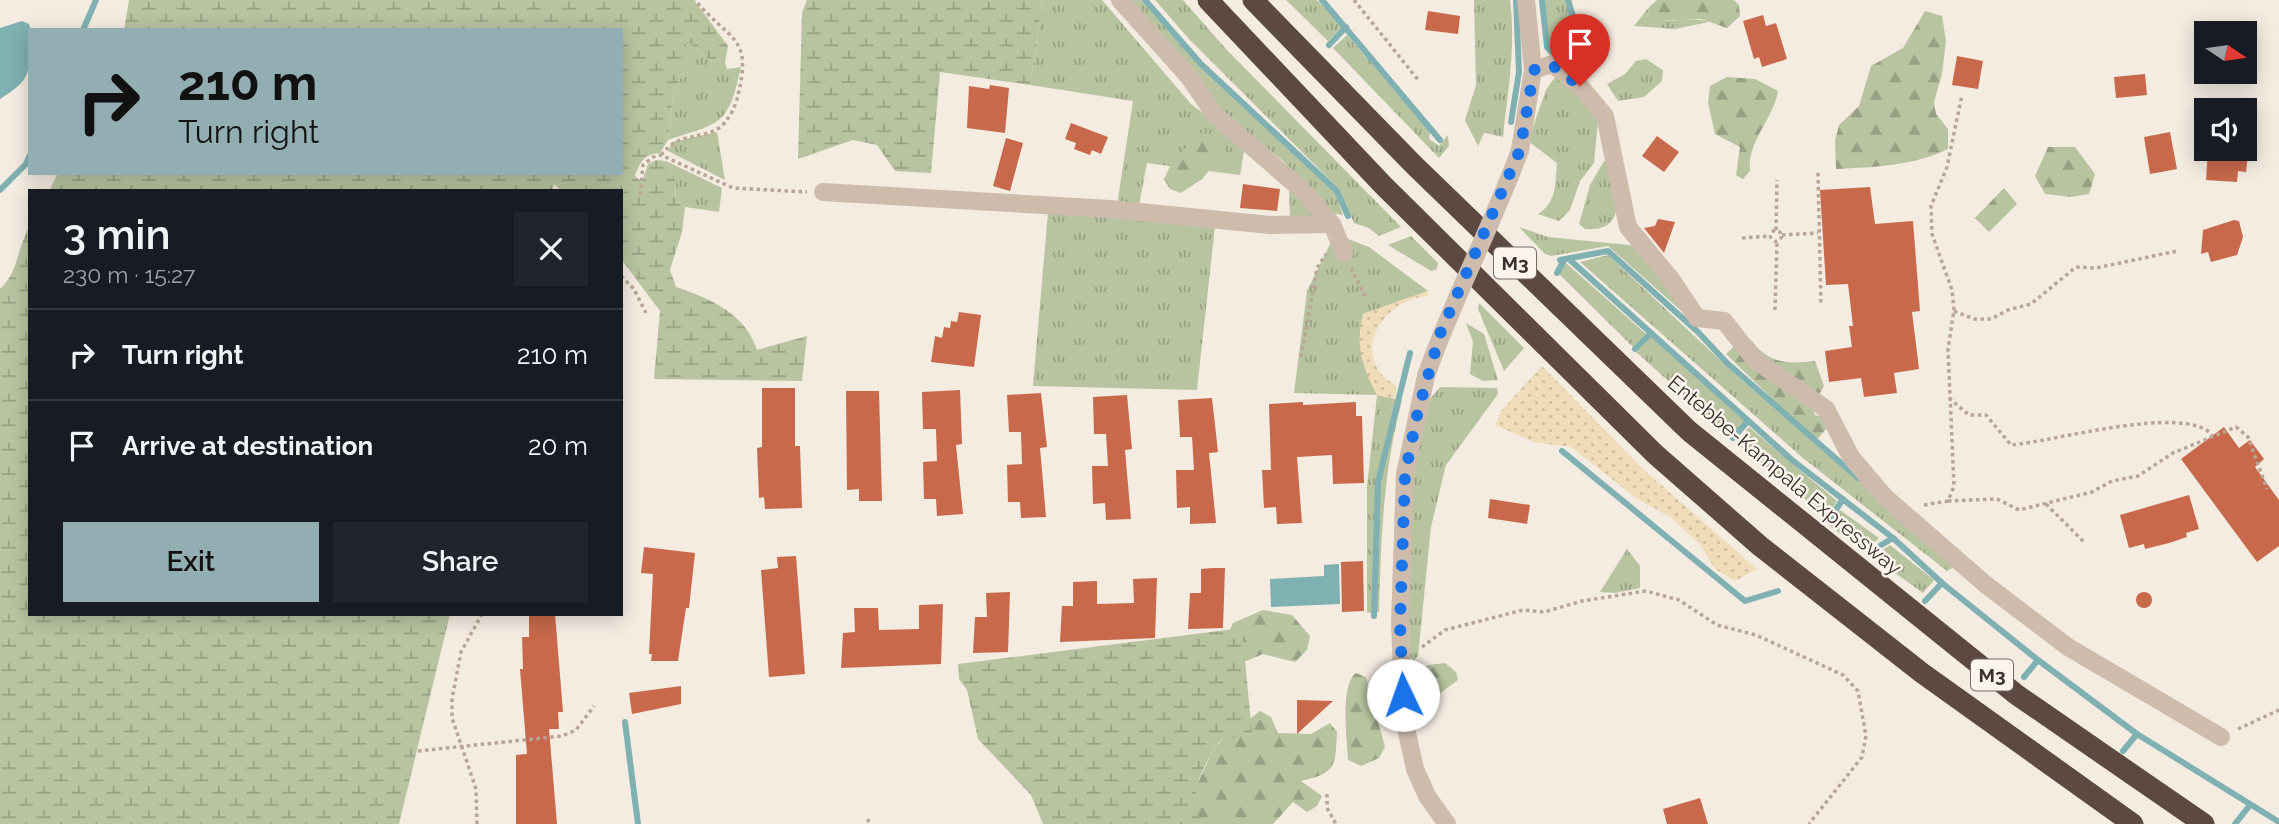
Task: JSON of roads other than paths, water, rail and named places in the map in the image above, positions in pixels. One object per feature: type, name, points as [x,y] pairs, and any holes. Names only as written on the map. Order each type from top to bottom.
[{"type":"highway","name":"M3","points":[[1208,0],[1383,185],[1666,463],[1760,546],[1922,673],[2133,824]]},
{"type":"highway","name":"Entebbe-Kampala Expressway","points":[[1253,0],[1414,165],[1689,431],[2017,695],[2204,824]]},
{"type":"street","points":[[1120,0],[1189,77],[1215,115],[1303,191],[1335,230],[1344,253]]},
{"type":"street","points":[[1447,824],[1427,796],[1415,769],[1408,748],[1404,719],[1400,624],[1405,474],[1426,376],[1457,292],[1520,150],[1534,70],[1526,0]]},
{"type":"street","points":[[1534,70],[1552,65],[1565,72],[1605,116],[1628,227],[1671,279],[1695,316],[1702,320],[1724,321],[1755,360],[1826,409],[1851,457],[1894,506],[1984,584],[2068,647],[2117,679],[2221,737]]},
{"type":"street","points":[[823,192],[1110,209],[1335,230]]},
{"type":"water","points":[[22,21],[29,24],[30,28],[28,28],[26,75],[22,82],[0,99],[0,28]]},
{"type":"water","points":[[1339,564],[1340,604],[1271,607],[1270,579],[1324,576],[1324,565]]},
{"type":"waterway","points":[[84,28],[96,0]]},
{"type":"waterway","points":[[1145,0],[1201,64],[1337,191],[1348,216]]},
{"type":"waterway","points":[[1322,0],[1440,140]]},
{"type":"waterway","points":[[1511,122],[1519,72],[1516,0]]},
{"type":"waterway","points":[[1542,0],[1547,47],[1558,59]]},
{"type":"waterway","points":[[1568,0],[1587,65],[1583,76],[1570,67]]},
{"type":"waterway","points":[[1329,45],[1346,27]]},
{"type":"waterway","points":[[0,190],[28,160]]},
{"type":"waterway","points":[[1560,260],[1608,251],[1698,332],[1727,363],[1858,478]]},
{"type":"waterway","points":[[1557,273],[1564,260]]},
{"type":"waterway","points":[[1570,260],[1792,460],[1893,538],[1942,583],[2038,660],[2137,734],[2279,822]]},
{"type":"waterway","points":[[1635,349],[1651,333]]},
{"type":"waterway","points":[[1374,616],[1378,482],[1410,353]]},
{"type":"waterway","points":[[1733,438],[1748,421]]},
{"type":"waterway","points":[[1562,451],[1745,601],[1778,591]]},
{"type":"waterway","points":[[1829,520],[1843,499]]},
{"type":"waterway","points":[[1881,545],[1893,538]]},
{"type":"waterway","points":[[1925,601],[1942,583]]},
{"type":"waterway","points":[[2024,677],[2038,660]]},
{"type":"waterway","points":[[625,722],[638,824]]},
{"type":"waterway","points":[[2123,751],[2137,734]]},
{"type":"waterway","points":[[2235,824],[2250,805]]}]
